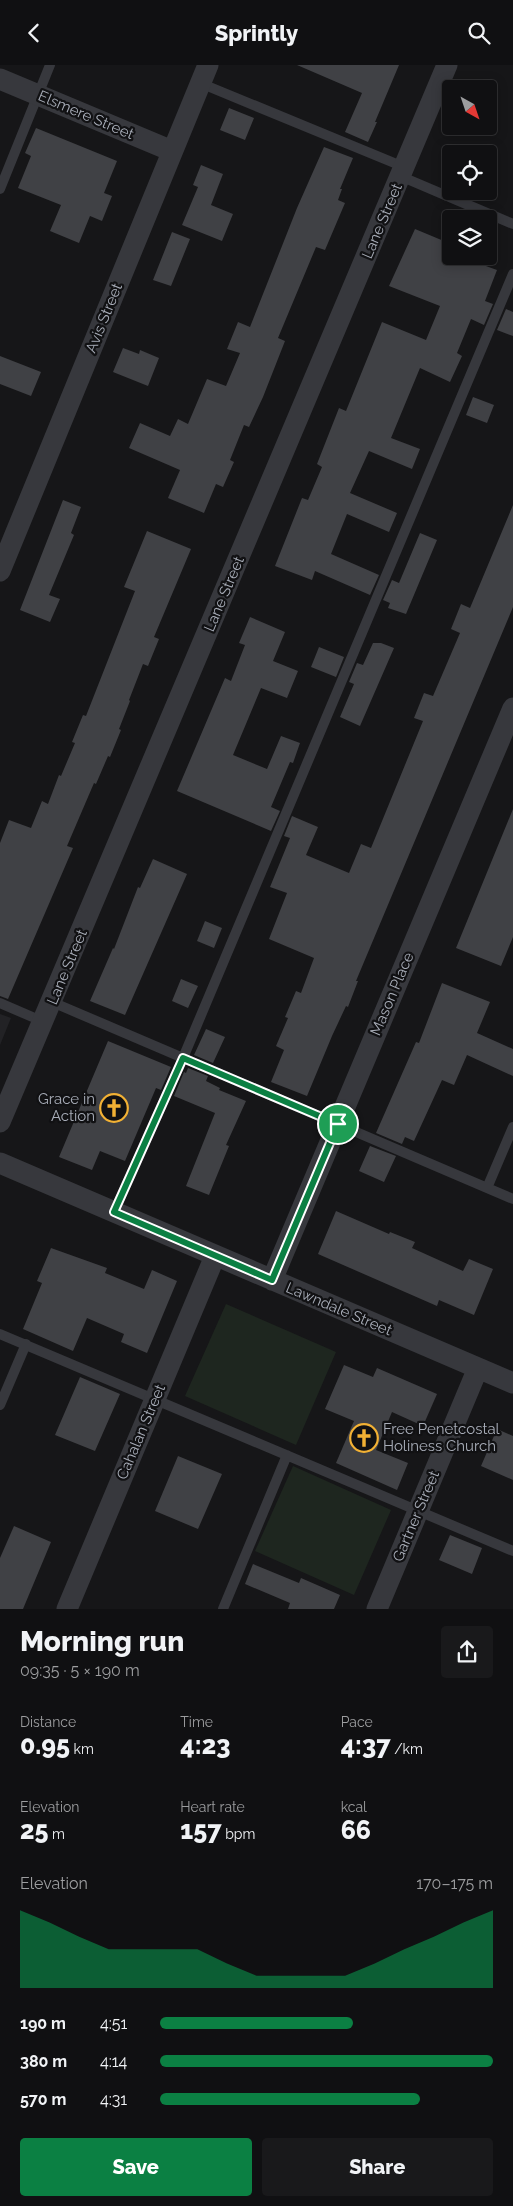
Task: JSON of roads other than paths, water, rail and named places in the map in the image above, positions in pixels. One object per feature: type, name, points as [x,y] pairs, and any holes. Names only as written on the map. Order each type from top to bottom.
[{"type":"street","name":"Lane Street","points":[[0,1122],[44,1022],[447,65]]},
{"type":"street","name":"Avis Street","points":[[0,571],[204,74]]},
{"type":"street","name":"Elsmere Street","points":[[0,79],[172,151]]},
{"type":"street","name":"Mason Place","points":[[272,1280],[513,708]]},
{"type":"street","name":"Lawndale Street","points":[[0,1163],[513,1383]]},
{"type":"street","name":"Cahalan Street","points":[[67,1609],[215,1256]]},
{"type":"street","name":"Gartner Street","points":[[377,1609],[478,1368]]},
{"type":"lane","points":[[0,189],[50,65]]},
{"type":"lane","points":[[204,74],[402,172],[513,224]]},
{"type":"lane","points":[[114,1212],[183,1058],[513,274]]},
{"type":"lane","points":[[52,1002],[513,1199]]},
{"type":"lane","points":[[0,1003],[44,1022]]},
{"type":"lane","points":[[487,1188],[513,1127]]},
{"type":"lane","points":[[0,1334],[513,1551]]},
{"type":"lane","points":[[0,1405],[26,1344]]},
{"type":"lane","points":[[224,1609],[287,1455]]},
{"type":"place","name":"Grace in Action","points":[[114,1108]]},
{"type":"place","name":"Free Penetcostal Holiness Church","points":[[364,1438]]}]
